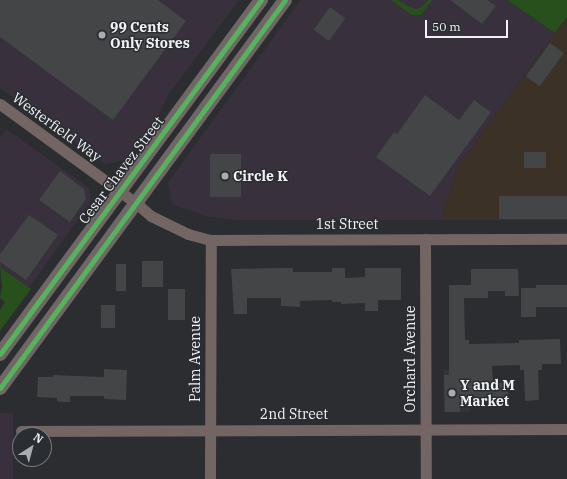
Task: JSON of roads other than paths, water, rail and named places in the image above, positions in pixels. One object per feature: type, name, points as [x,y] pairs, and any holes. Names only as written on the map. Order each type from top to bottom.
[{"type":"main road","name":"Cesar Chavez Street","points":[[0,354],[261,0]]},
{"type":"main road","points":[[0,388],[285,0]]},
{"type":"street","name":"Westerfield Way","points":[[0,104],[136,203]]},
{"type":"street","name":"1st Street","points":[[136,203],[151,216],[168,225],[188,234],[211,240],[567,239]]},
{"type":"street","name":"Orchard Avenue","points":[[425,239],[426,479]]},
{"type":"street","name":"Palm Avenue","points":[[210,479],[211,240]]},
{"type":"street","name":"2nd Street","points":[[52,431],[567,429]]},
{"type":"place","name":"99 Cents Only Stores","points":[[102,35]]},
{"type":"place","name":"Circle K","points":[[225,176]]},
{"type":"place","name":"Y and M Market","points":[[452,393]]}]
